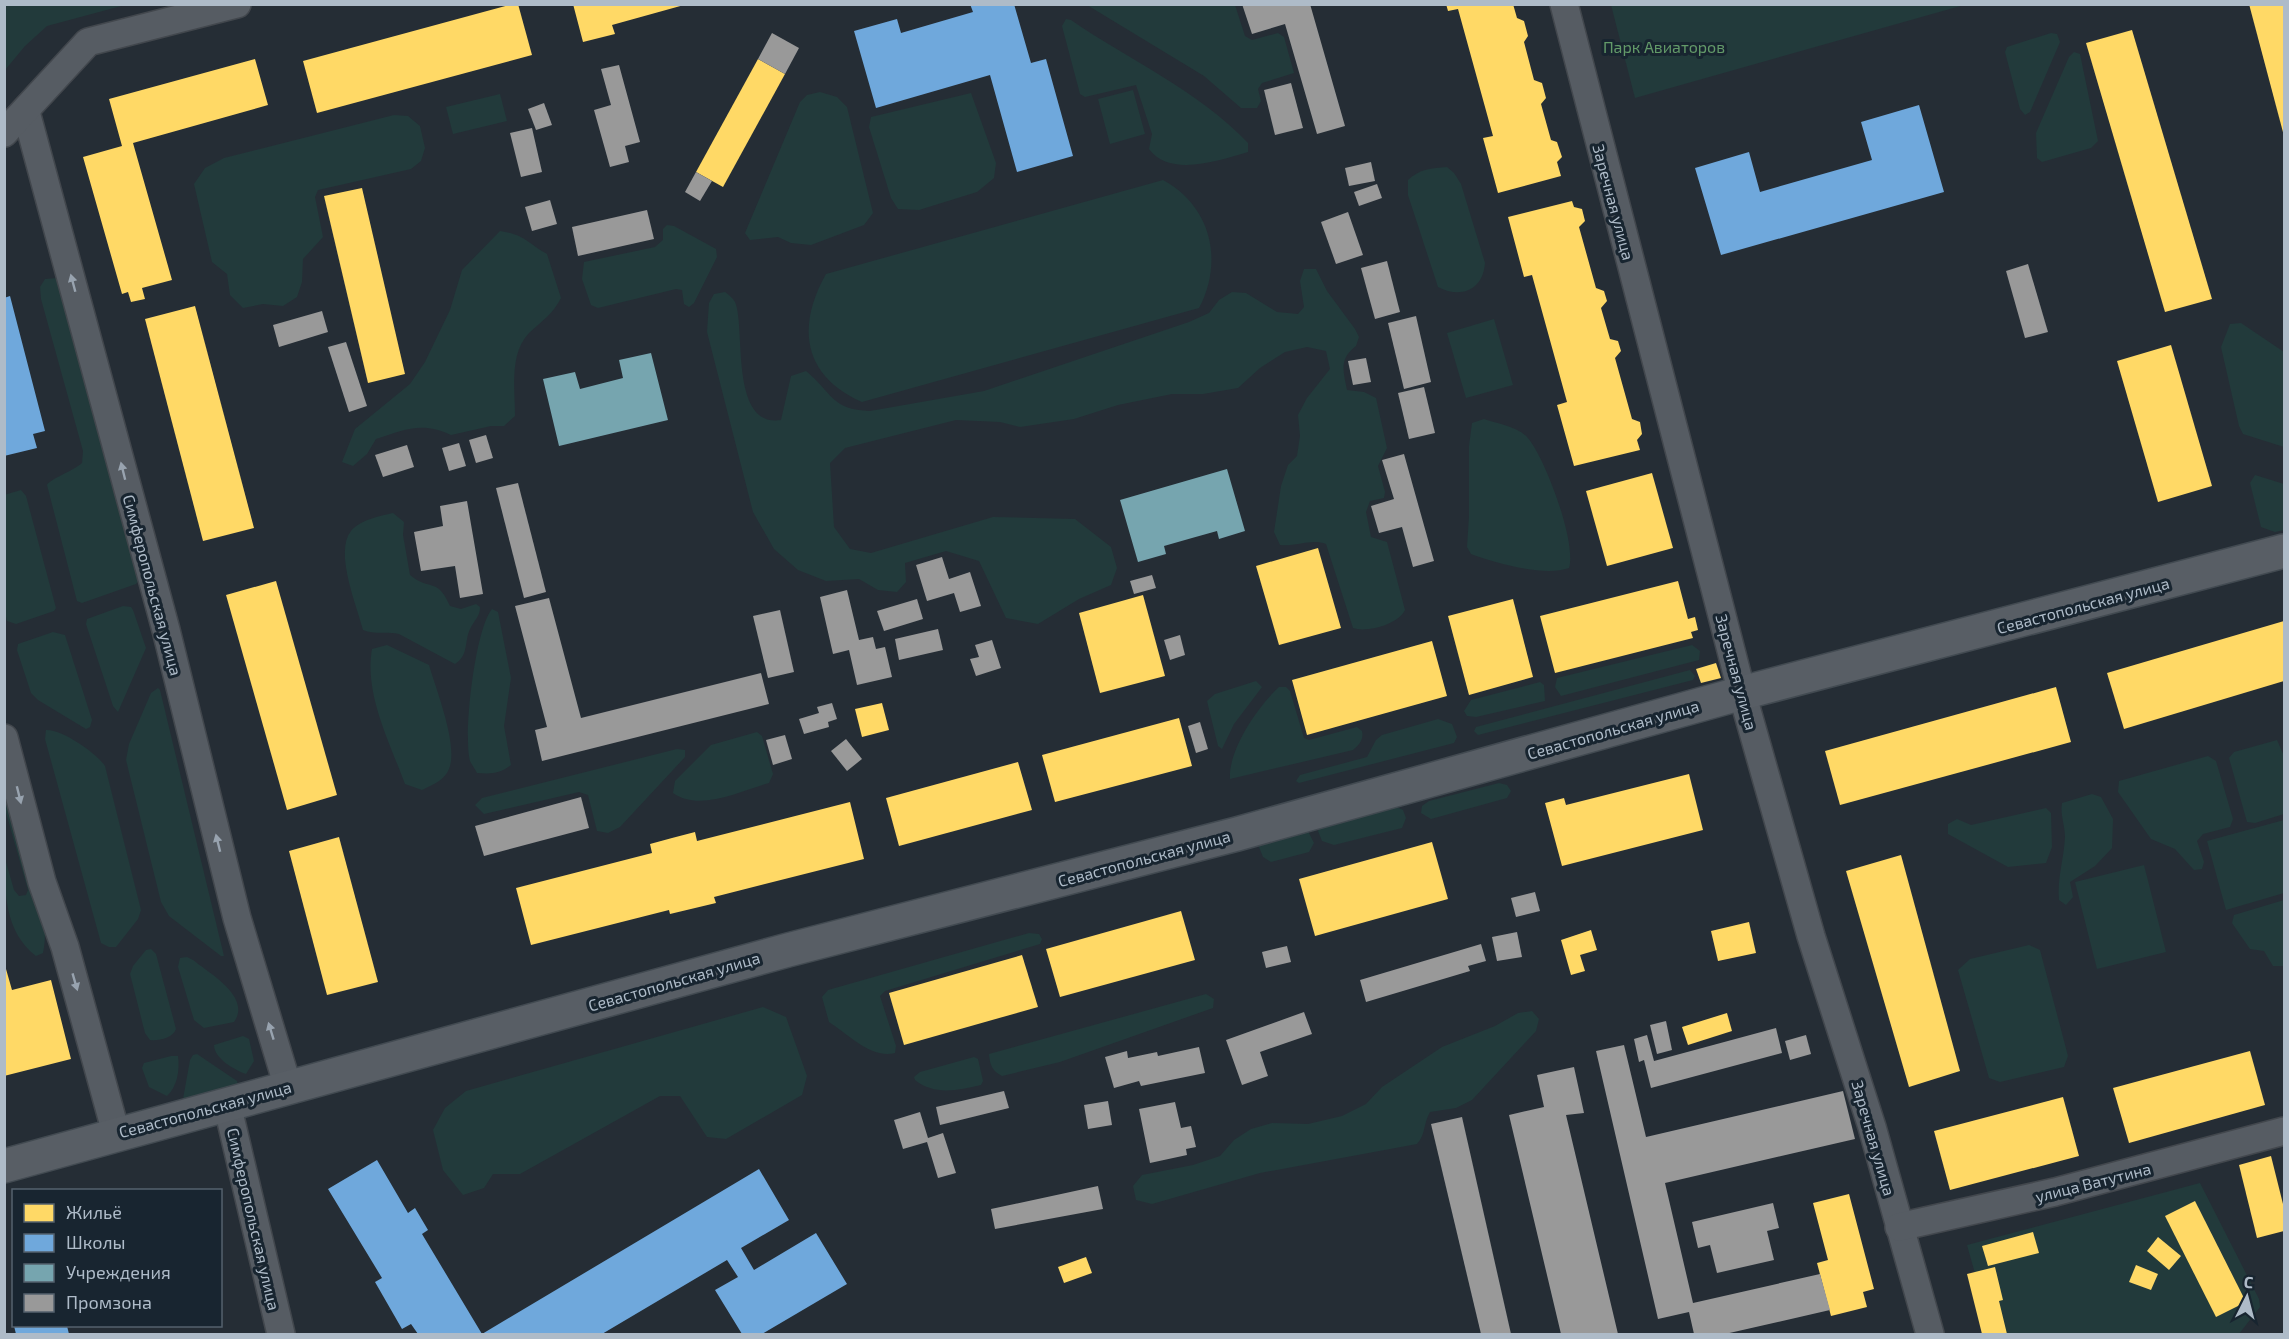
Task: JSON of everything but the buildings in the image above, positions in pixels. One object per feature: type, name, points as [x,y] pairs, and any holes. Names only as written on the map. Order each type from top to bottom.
[{"type":"main road","name":"Севастопольская улица","points":[[4,1166],[116,1133],[788,950],[1237,834],[1742,693],[2284,552]]},
{"type":"street","points":[[4,133],[26,112],[88,42],[237,4]]},
{"type":"street","name":"Заречная улица","points":[[1564,4],[1742,693],[1811,936],[1872,1127],[1929,1335]]},
{"type":"street","name":"Симферопольская улица","points":[[26,112],[166,630],[237,918],[288,1087]]},
{"type":"street","points":[[4,738],[42,882],[65,946],[116,1133]]},
{"type":"street","name":"Симферопольская улица","points":[[227,1104],[281,1335]]},
{"type":"street","name":"улица Ватутина","points":[[1899,1227],[2055,1192],[2284,1131]]},
{"type":"green space","points":[[11,4],[125,5],[47,26],[25,46],[5,70],[5,6]]},
{"type":"green space","name":"Парк Авиаторов","points":[[1611,4],[1964,5],[1635,98]]},
{"type":"green space","points":[[1087,5],[1235,5],[1245,36],[1252,40],[1278,33],[1284,37],[1294,73],[1262,83],[1258,89],[1261,101],[1257,108],[1241,108],[1204,76]]},
{"type":"green space","points":[[1066,19],[1208,107],[1248,143],[1248,152],[1210,162],[1182,165],[1158,158],[1149,149],[1152,134],[1136,85],[1085,97],[1080,94],[1062,26]]},
{"type":"green space","points":[[2051,33],[2057,34],[2060,42],[2030,112],[2025,115],[2020,109],[2005,52],[2007,47]]},
{"type":"green space","points":[[2074,52],[2080,54],[2098,141],[2091,148],[2042,162],[2037,158],[2036,133],[2069,57]]},
{"type":"green space","points":[[1133,90],[1145,134],[1110,144],[1098,99]]},
{"type":"green space","points":[[820,92],[837,97],[847,107],[873,213],[864,225],[811,245],[791,243],[778,237],[750,240],[745,233],[800,102],[807,95]]},
{"type":"green space","points":[[971,93],[996,163],[994,178],[977,192],[919,210],[898,209],[891,198],[869,127],[871,117]]},
{"type":"green space","points":[[500,94],[507,121],[453,134],[446,107]]},
{"type":"green space","points":[[394,115],[408,116],[420,126],[425,148],[421,161],[411,169],[318,190],[315,197],[323,237],[303,259],[302,282],[297,297],[283,306],[263,304],[243,308],[230,295],[227,274],[212,262],[194,184],[205,168],[224,158]]},
{"type":"green space","points":[[1447,167],[1461,184],[1485,263],[1480,280],[1469,290],[1462,292],[1447,291],[1438,287],[1408,195],[1408,180],[1412,176],[1426,170]]},
{"type":"green space","points":[[1163,180],[1192,204],[1208,236],[1211,272],[1207,290],[1199,308],[862,402],[842,391],[827,378],[817,364],[811,348],[809,331],[811,313],[826,274]]},
{"type":"green space","points":[[667,225],[674,226],[716,249],[717,257],[694,303],[689,307],[684,304],[682,290],[676,289],[598,308],[591,305],[582,279],[584,262],[655,247],[663,240],[663,229]]},
{"type":"green space","points":[[500,231],[520,237],[547,254],[561,298],[551,313],[529,333],[518,351],[514,383],[515,416],[504,426],[491,426],[451,435],[431,428],[404,430],[376,439],[367,454],[353,466],[342,462],[355,429],[410,384],[425,362],[450,310],[462,270]]},
{"type":"green space","points":[[1304,269],[1316,269],[1327,291],[1359,337],[1356,346],[1345,360],[1347,390],[1364,392],[1376,398],[1387,448],[1378,466],[1385,492],[1384,498],[1370,501],[1366,512],[1371,537],[1387,542],[1405,610],[1402,615],[1390,623],[1374,628],[1353,628],[1326,544],[1315,542],[1280,545],[1274,532],[1281,486],[1288,465],[1297,456],[1300,436],[1298,415],[1307,398],[1330,369],[1326,351],[1307,347],[1285,352],[1260,368],[1238,388],[1203,394],[1172,394],[1118,405],[1074,419],[1020,427],[1000,422],[956,420],[845,448],[830,463],[834,527],[850,549],[871,553],[993,517],[1075,519],[1111,547],[1117,568],[1111,585],[1079,599],[1038,624],[1006,618],[979,561],[946,551],[905,563],[906,582],[897,592],[878,590],[859,579],[826,581],[798,570],[774,549],[753,512],[707,332],[709,303],[714,294],[725,292],[735,302],[746,393],[753,408],[765,418],[781,420],[791,376],[806,371],[839,403],[857,410],[870,411],[984,391],[1189,322],[1209,313],[1219,300],[1232,292],[1246,293],[1277,312],[1298,314],[1304,307],[1300,281]]},
{"type":"green space","points":[[58,278],[139,580],[136,584],[82,603],[77,601],[47,485],[82,463],[83,451],[41,299],[40,287],[45,279]]},
{"type":"green space","points":[[1494,319],[1513,385],[1466,398],[1447,333]]},
{"type":"green space","points":[[2241,323],[2284,352],[2284,447],[2243,434],[2239,426],[2221,347],[2230,324]]},
{"type":"green space","points":[[1484,419],[1518,430],[1534,447],[1550,481],[1564,521],[1570,556],[1569,568],[1547,571],[1520,568],[1471,554],[1467,547],[1469,446],[1472,423]]},
{"type":"green space","points":[[2255,475],[2284,484],[2284,530],[2275,532],[2261,527],[2250,483]]},
{"type":"green space","points":[[21,490],[26,496],[56,608],[54,611],[16,624],[7,621],[5,613],[4,495]]},
{"type":"green space","points":[[393,513],[404,522],[403,535],[410,575],[423,583],[437,587],[450,606],[461,609],[476,604],[480,607],[478,616],[468,634],[462,657],[455,664],[399,634],[363,630],[348,579],[346,540],[351,531],[360,524]]},
{"type":"green space","points":[[123,606],[131,607],[133,610],[146,648],[118,712],[113,706],[86,624],[87,619]]},
{"type":"green space","points":[[492,609],[498,612],[511,678],[504,726],[511,765],[495,773],[477,773],[470,761],[468,748],[469,707],[480,638]]},
{"type":"green space","points":[[53,632],[65,635],[92,720],[90,727],[86,729],[38,700],[31,693],[17,650],[18,644]]},
{"type":"green space","points":[[387,645],[429,665],[448,730],[451,756],[448,771],[439,781],[422,790],[405,784],[375,701],[371,666],[372,649]]},
{"type":"green space","points":[[1692,645],[1700,651],[1699,660],[1561,696],[1555,687],[1557,678]]},
{"type":"green space","points":[[1690,670],[1695,676],[1693,680],[1478,735],[1474,731],[1476,727]]},
{"type":"green space","points":[[1256,681],[1262,687],[1234,724],[1222,749],[1218,746],[1207,701],[1215,694]]},
{"type":"green space","points":[[1540,682],[1544,685],[1545,701],[1476,717],[1467,716],[1464,711],[1471,700]]},
{"type":"green space","points":[[1279,687],[1286,687],[1290,691],[1304,738],[1309,740],[1357,727],[1362,731],[1360,742],[1353,750],[1230,779],[1239,742],[1262,705]]},
{"type":"green space","points":[[158,688],[224,956],[169,916],[161,902],[126,760],[129,744],[151,693]]},
{"type":"green space","points":[[1438,719],[1452,724],[1457,737],[1454,743],[1299,783],[1296,781],[1300,775],[1367,757],[1376,740],[1382,735]]},
{"type":"green space","points":[[46,730],[61,733],[78,743],[105,766],[141,910],[138,919],[116,947],[109,947],[101,943],[45,739]]},
{"type":"green space","points":[[757,732],[762,736],[773,774],[769,783],[733,795],[708,800],[695,801],[673,793],[675,781],[711,745]]},
{"type":"green space","points":[[2277,740],[2284,756],[2284,814],[2255,823],[2247,822],[2229,758],[2234,752]]},
{"type":"green space","points":[[677,749],[685,750],[685,757],[620,827],[608,833],[597,831],[588,795],[579,792],[484,814],[475,805],[482,798]]},
{"type":"green space","points":[[2208,756],[2216,761],[2233,819],[2230,827],[2203,834],[2197,841],[2204,862],[2202,869],[2194,870],[2175,849],[2151,839],[2118,792],[2119,781]]},
{"type":"green space","points":[[5,760],[27,830],[40,882],[45,931],[43,953],[36,956],[25,946],[18,935],[8,910],[4,855],[14,890],[19,896],[26,895],[28,890],[5,809]]},
{"type":"green space","points":[[1499,783],[1507,785],[1511,791],[1507,798],[1431,819],[1421,813],[1422,806],[1429,801]]},
{"type":"green space","points":[[2092,794],[2101,797],[2113,819],[2112,848],[2095,866],[2070,882],[2073,897],[2066,905],[2059,900],[2065,837],[2062,803]]},
{"type":"green space","points":[[1392,805],[1403,810],[1406,818],[1402,828],[1334,845],[1322,841],[1318,831],[1321,825]]},
{"type":"green space","points":[[2046,808],[2051,813],[2052,847],[2046,863],[2008,867],[1948,834],[1948,824],[1957,819],[1971,825]]},
{"type":"green space","points":[[2284,820],[2284,893],[2226,910],[2207,841]]},
{"type":"green space","points":[[1308,831],[1314,843],[1309,852],[1271,862],[1263,857],[1259,847],[1262,842]]},
{"type":"green space","points":[[2144,865],[2166,952],[2097,969],[2075,882]]},
{"type":"green space","points":[[2284,900],[2284,966],[2273,966],[2264,951],[2250,949],[2232,923],[2234,915]]},
{"type":"green space","points":[[1029,933],[1039,934],[1042,939],[1040,944],[885,991],[880,996],[896,1046],[895,1053],[886,1054],[869,1049],[829,1022],[822,997],[828,990]]},
{"type":"green space","points":[[2029,945],[2040,950],[2068,1056],[2064,1067],[2000,1082],[1989,1078],[1958,970],[1970,959]]},
{"type":"green space","points":[[151,949],[156,954],[176,1029],[169,1037],[154,1040],[150,1040],[145,1033],[130,974],[133,966],[146,950]]},
{"type":"green space","points":[[187,957],[218,979],[233,995],[238,1013],[234,1022],[204,1028],[194,1020],[178,967],[180,958]]},
{"type":"green space","points":[[1206,994],[1214,999],[1213,1008],[1060,1062],[1002,1076],[994,1070],[991,1064],[989,1054]]},
{"type":"green space","points":[[763,1007],[786,1017],[807,1076],[802,1095],[726,1139],[707,1137],[680,1096],[660,1096],[520,1174],[493,1174],[484,1188],[463,1195],[443,1170],[433,1130],[445,1108],[466,1091]]},
{"type":"green space","points":[[1532,1011],[1539,1019],[1536,1031],[1472,1100],[1456,1108],[1430,1112],[1417,1144],[1260,1173],[1152,1204],[1136,1200],[1133,1186],[1142,1175],[1193,1165],[1220,1156],[1234,1140],[1251,1129],[1272,1123],[1308,1124],[1342,1116],[1366,1104],[1382,1087],[1442,1047],[1495,1026],[1518,1013]]},
{"type":"green space","points":[[243,1036],[249,1039],[254,1061],[246,1074],[221,1059],[214,1045]]},
{"type":"green space","points":[[197,1054],[237,1081],[238,1085],[187,1101],[183,1099],[190,1060],[193,1055]]},
{"type":"green space","points":[[178,1056],[179,1067],[173,1088],[167,1096],[149,1087],[142,1068],[144,1063]]},
{"type":"green space","points":[[974,1057],[978,1059],[983,1081],[981,1085],[955,1090],[939,1090],[915,1080],[914,1077],[920,1072]]},
{"type":"green space","points":[[2200,1183],[2259,1299],[2260,1307],[2239,1334],[1992,1334],[1967,1245]]}]
